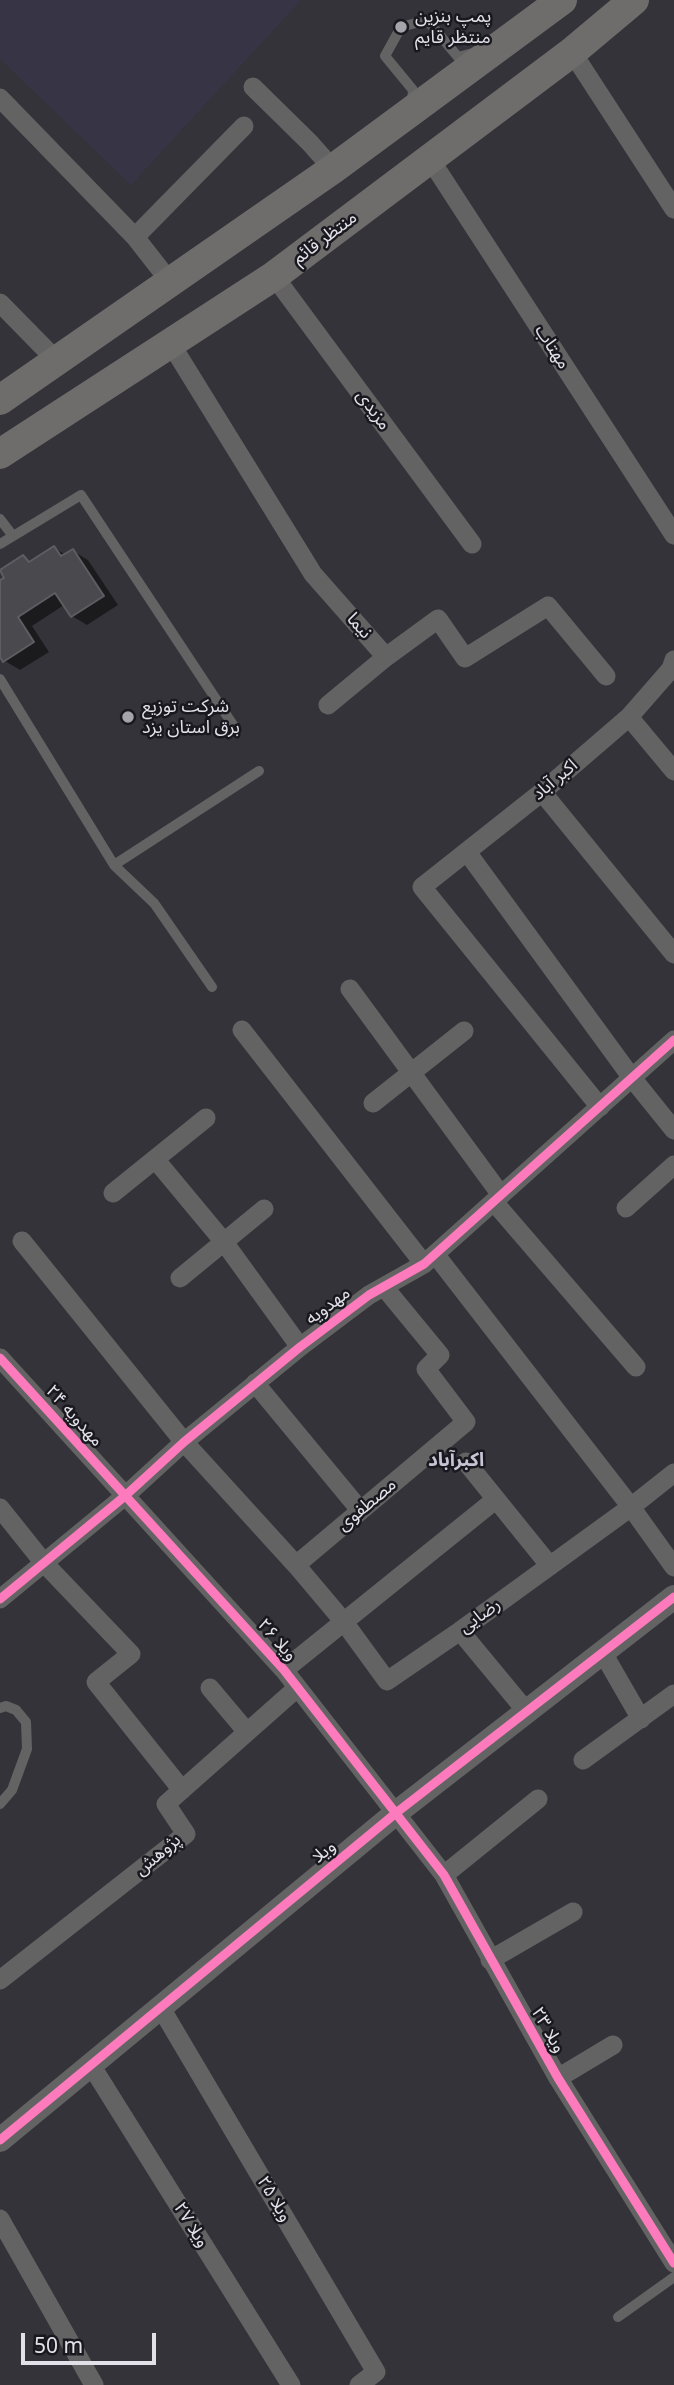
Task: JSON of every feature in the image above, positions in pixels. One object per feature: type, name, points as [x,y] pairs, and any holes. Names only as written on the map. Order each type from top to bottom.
[{"type":"main road","points":[[5,390],[58,362],[172,283],[333,169],[562,0]]},
{"type":"main road","name":"منتظر قائم","points":[[0,454],[274,276],[572,52],[634,0]]},
{"type":"street","points":[[572,52],[674,209]]},
{"type":"street","points":[[253,87],[333,169]]},
{"type":"street","points":[[0,98],[135,237],[172,283]]},
{"type":"street","points":[[135,237],[244,126]]},
{"type":"street","name":"مهتاب","points":[[430,159],[674,535]]},
{"type":"street","name":"مزیدی","points":[[274,276],[472,544]]},
{"type":"street","points":[[0,303],[58,362]]},
{"type":"street","name":"نیما","points":[[172,344],[313,574],[386,657]]},
{"type":"street","points":[[328,705],[438,619],[465,658],[548,606],[606,676]]},
{"type":"street","name":"اکبر آباد","points":[[600,1107],[422,887],[542,792],[629,717],[673,666]]},
{"type":"street","points":[[629,717],[674,771]]},
{"type":"street","points":[[542,792],[674,954]]},
{"type":"street","points":[[467,852],[632,1078],[674,1130]]},
{"type":"street","points":[[350,989],[411,1072],[497,1199],[636,1367]]},
{"type":"street","points":[[242,1030],[631,1507],[674,1567]]},
{"type":"street","points":[[373,1103],[464,1031]]},
{"type":"street","name":"مهدویه","points":[[0,1599],[300,1347],[369,1295],[430,1259],[674,1040]]},
{"type":"street","points":[[113,1193],[206,1118]]},
{"type":"street","points":[[155,1159],[224,1242],[300,1347]]},
{"type":"street","points":[[626,1208],[674,1165]]},
{"type":"street","points":[[180,1278],[264,1209]]},
{"type":"street","points":[[22,1241],[184,1442],[344,1622]]},
{"type":"street","name":"مصطفوی","points":[[296,1565],[466,1422],[426,1369],[440,1355],[384,1287]]},
{"type":"street","name":"مهدویه ۲۴","points":[[0,1358],[125,1496]]},
{"type":"street","points":[[256,1383],[360,1510]]},
{"type":"street","points":[[466,1462],[550,1566]]},
{"type":"street","name":"رضایی","points":[[344,1622],[387,1681],[550,1566],[674,1473]]},
{"type":"street","name":"ویلا ۲۶","points":[[125,1496],[284,1670],[396,1813]]},
{"type":"street","points":[[284,1670],[495,1500]]},
{"type":"street","points":[[0,1508],[44,1563],[131,1654],[96,1682],[182,1790],[296,1688]]},
{"type":"street","name":"ویلا","points":[[0,2140],[396,1813],[674,1597]]},
{"type":"street","points":[[460,1631],[527,1712]]},
{"type":"street","points":[[603,1653],[641,1719]]},
{"type":"street","points":[[210,1688],[247,1732]]},
{"type":"street","points":[[583,1760],[674,1694]]},
{"type":"street","name":"پژوهش","points":[[0,1980],[186,1834],[166,1804],[182,1790]]},
{"type":"street","points":[[444,1875],[538,1799]]},
{"type":"street","name":"ویلا ۲۳","points":[[396,1813],[444,1875],[558,2078],[673,2258]]},
{"type":"street","points":[[490,1960],[573,1912]]},
{"type":"street","name":"ویلا ۲۵","points":[[161,2008],[376,2372],[359,2385]]},
{"type":"street","points":[[558,2078],[613,2045]]},
{"type":"street","name":"ویلا ۲۷","points":[[90,2065],[291,2385]]},
{"type":"street","points":[[0,2219],[94,2385]]},
{"type":"lane","points":[[411,112],[413,90],[385,56],[401,27],[427,20],[458,57],[498,48]]},
{"type":"lane","points":[[0,544],[81,495],[235,728]]},
{"type":"lane","points":[[0,519],[13,536]]},
{"type":"lane","points":[[0,679],[114,865],[154,904],[212,986]]},
{"type":"lane","points":[[114,865],[259,771]]},
{"type":"lane","points":[[0,1708],[6,1706],[16,1710],[26,1722],[27,1749],[12,1790],[0,1804]]},
{"type":"lane","points":[[618,2317],[674,2277]]},
{"type":"shaded area","points":[[0,0],[301,0],[131,185],[0,59]]},
{"type":"building","points":[[54,546],[61,556],[73,549],[104,596],[71,617],[55,593],[18,617],[34,642],[3,662],[0,657],[0,580],[4,578],[0,570],[23,555],[29,562]]},
{"type":"cycle path","points":[[0,1599],[300,1347],[369,1295],[424,1264],[674,1040]]},
{"type":"cycle path","points":[[0,1358],[284,1670],[444,1875],[558,2078],[674,2263]]},
{"type":"cycle path","points":[[0,2140],[396,1813],[674,1597]]},
{"type":"place","name":"پمپ بنزین منتظر قایم","points":[[401,27]]},
{"type":"place","name":"شرکت توزیع برق استان یزد","points":[[128,717]]},
{"type":"district","name":"اکبرآباد","points":[[456,1461]]}]
